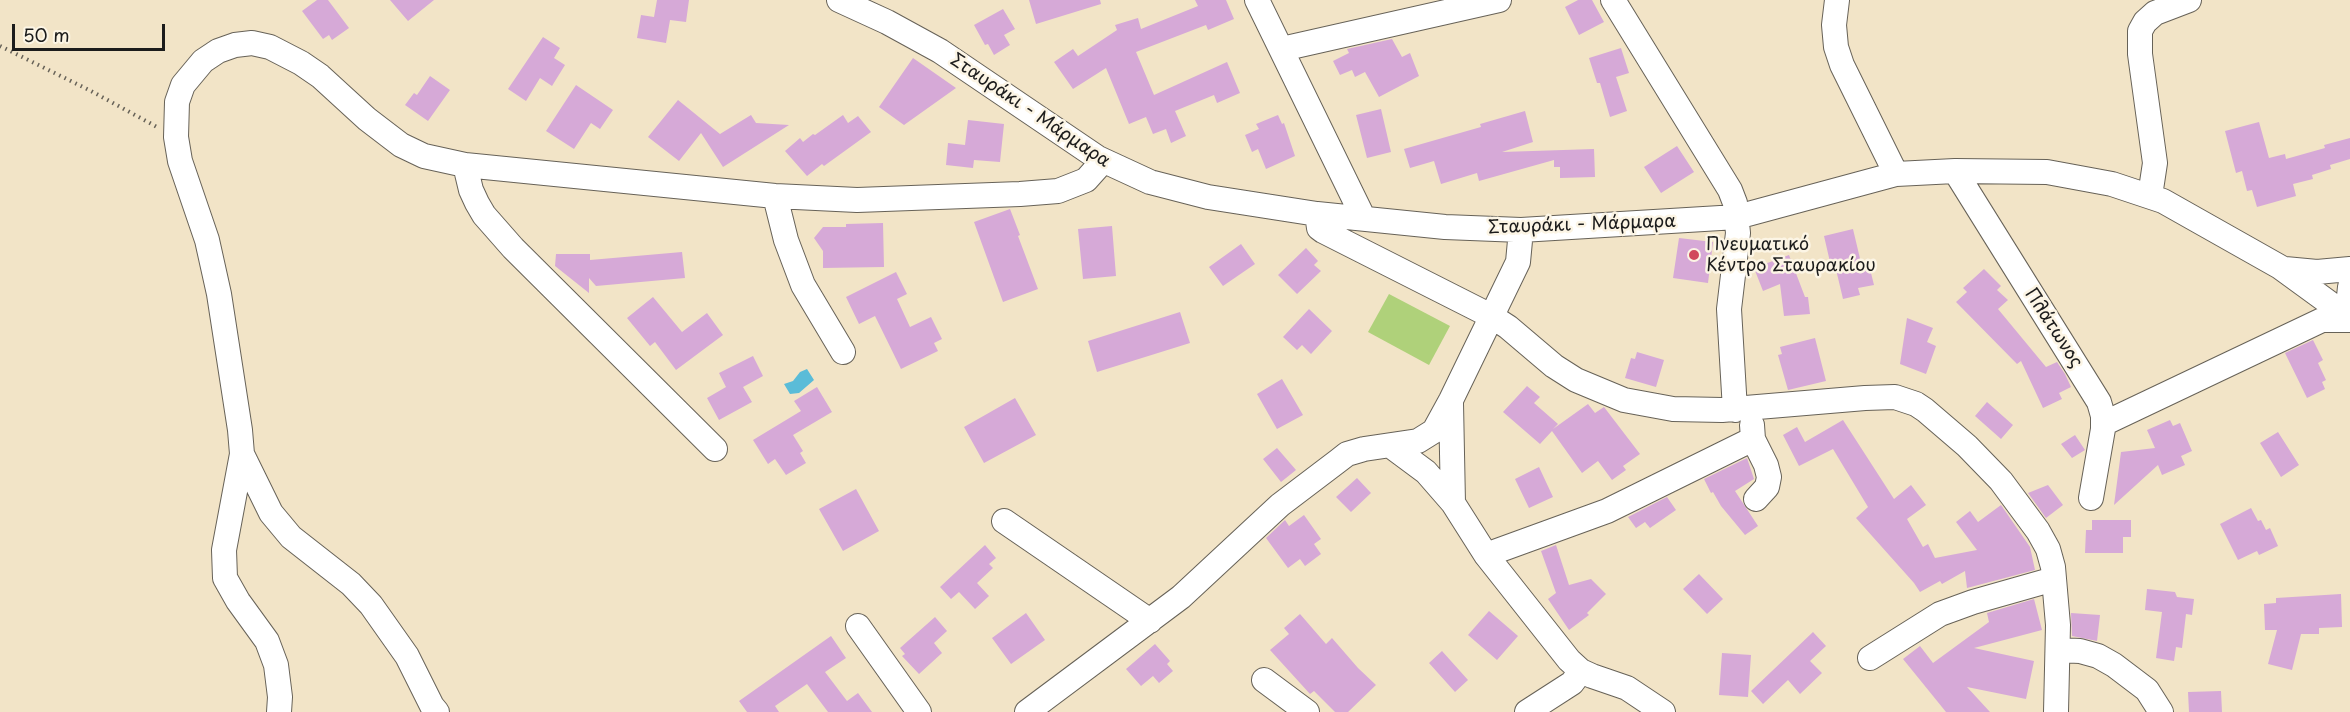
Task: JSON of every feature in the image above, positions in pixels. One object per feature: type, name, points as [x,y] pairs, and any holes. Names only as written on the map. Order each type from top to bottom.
[{"type":"street","name":"Σταυράκι - Μάρμαρα","points":[[838,0],[887,22],[940,51],[1103,161],[1140,178],[1177,189],[1246,204],[1445,227],[1521,230],[1737,217],[1896,174],[2023,171],[2073,175],[2150,195],[2179,209],[2280,267],[2350,317]]},
{"type":"street","points":[[1257,0],[1363,217]]},
{"type":"street","points":[[1282,49],[1499,0]]},
{"type":"street","points":[[1613,0],[1730,190],[1737,217],[1736,255],[1729,309],[1742,410],[1766,465],[1768,477],[1767,487],[1756,499]]},
{"type":"street","points":[[1837,0],[1834,25],[1836,47],[1842,65],[1896,174]]},
{"type":"street","points":[[2150,195],[2155,163],[2140,54],[2140,31],[2145,22],[2155,13],[2189,0]]},
{"type":"street","points":[[279,712],[280,697],[276,665],[267,641],[238,601],[225,578],[224,550],[242,454],[240,430],[219,294],[207,240],[180,161],[176,137],[177,102],[183,85],[193,72],[218,51],[235,45],[252,44],[270,47],[301,63],[338,91],[384,133],[401,145],[424,156],[465,165],[775,196],[823,200],[868,200],[1047,192],[1079,184],[1093,174],[1103,161]]},
{"type":"street","points":[[465,165],[471,190],[477,203],[484,215],[513,248],[716,449]]},
{"type":"street","name":"Πλάτωνος","points":[[1955,171],[2090,386],[2103,416],[2091,498]]},
{"type":"street","points":[[775,196],[786,240],[804,285],[843,352]]},
{"type":"street","points":[[1317,214],[1319,228],[1323,231],[1491,316],[1508,327],[1554,366],[1576,380],[1624,400],[1673,409],[1742,410],[1881,397],[1895,397],[1916,404],[1967,446],[2001,481],[2048,549],[2054,579],[2058,650],[2056,712]]},
{"type":"street","points":[[1028,712],[1150,621],[1199,581],[1280,505],[1338,460],[1352,452],[1418,441],[1430,434],[1437,427],[1451,400],[1518,262],[1521,230]]},
{"type":"street","points":[[2280,267],[2317,272],[2350,270]]},
{"type":"street","points":[[2103,424],[2322,320],[2350,317],[2348,306],[2350,287]]},
{"type":"street","points":[[1451,400],[1454,502]]},
{"type":"street","points":[[1486,555],[1607,511],[1754,439]]},
{"type":"street","points":[[1391,446],[1426,472],[1454,502],[1486,555],[1559,649],[1581,671],[1627,688],[1663,712]]},
{"type":"street","points":[[242,454],[271,513],[291,537],[351,584],[371,605],[407,656],[437,712]]},
{"type":"street","points":[[1004,521],[1150,621]]},
{"type":"street","points":[[1870,658],[1940,614],[2054,579]]},
{"type":"street","points":[[858,626],[919,712]]},
{"type":"street","points":[[2058,650],[2080,651],[2098,656],[2114,665],[2147,690],[2161,712]]},
{"type":"street","points":[[1527,712],[1572,683],[1581,671]]},
{"type":"street","points":[[1264,680],[1306,712]]},
{"type":"path","points":[[0,46],[91,91],[176,137]]},
{"type":"green space","points":[[1389,294],[1450,326],[1429,365],[1368,332]]},
{"type":"water","points":[[807,369],[814,380],[799,393],[790,394],[784,384],[793,381],[800,372]]},
{"type":"building","points":[[317,0],[328,0],[349,28],[332,40],[329,35],[323,39],[302,11]]},
{"type":"building","points":[[390,0],[434,0],[408,21]]},
{"type":"building","points":[[657,0],[689,0],[686,22],[670,20],[666,43],[637,38],[641,15],[654,17]]},
{"type":"building","points":[[1029,0],[1100,0],[1101,4],[1036,24]]},
{"type":"building","points":[[1195,0],[1226,0],[1234,19],[1208,30],[1206,25],[1136,52],[1154,95],[1227,62],[1240,93],[1217,103],[1214,95],[1175,111],[1186,136],[1171,143],[1166,129],[1153,134],[1146,117],[1129,124],[1106,68],[1073,89],[1054,62],[1073,49],[1078,56],[1117,30],[1115,25],[1138,18],[1141,29],[1198,6]]},
{"type":"building","points":[[1578,0],[1592,0],[1604,22],[1579,35],[1565,7]]},
{"type":"building","points":[[1003,9],[1015,29],[1004,35],[1010,45],[994,55],[988,44],[985,45],[974,25]]},
{"type":"building","points":[[543,37],[560,48],[554,58],[565,65],[552,86],[540,78],[526,101],[508,89]]},
{"type":"building","points":[[1392,39],[1402,57],[1410,53],[1419,76],[1379,97],[1365,72],[1355,77],[1352,70],[1340,75],[1333,61],[1349,53],[1347,49]]},
{"type":"building","points":[[1621,48],[1629,73],[1616,77],[1627,111],[1610,117],[1600,83],[1597,83],[1589,58]]},
{"type":"building","points":[[913,58],[956,88],[904,125],[879,107]]},
{"type":"building","points":[[430,76],[450,90],[428,121],[405,105],[414,93],[417,95]]},
{"type":"building","points":[[576,85],[613,110],[600,129],[591,123],[574,149],[546,131]]},
{"type":"building","points":[[678,100],[720,134],[751,115],[756,123],[789,125],[723,167],[701,133],[679,161],[648,137]]},
{"type":"building","points":[[1381,109],[1391,152],[1367,158],[1356,115]]},
{"type":"building","points":[[1525,111],[1533,142],[1502,152],[1594,149],[1595,177],[1560,178],[1560,167],[1554,167],[1554,160],[1479,181],[1477,173],[1441,184],[1434,161],[1410,168],[1404,149],[1481,127],[1480,124]]},
{"type":"building","points":[[843,115],[848,123],[858,116],[871,132],[807,176],[785,151],[800,138],[803,142]]},
{"type":"building","points":[[1278,115],[1282,124],[1284,123],[1295,156],[1266,169],[1258,149],[1252,152],[1245,135],[1259,129],[1256,124]]},
{"type":"building","points":[[968,120],[1004,124],[1000,162],[974,160],[973,168],[946,165],[948,143],[965,145]]},
{"type":"building","points":[[2259,122],[2269,158],[2285,154],[2286,159],[2350,138],[2350,159],[2330,165],[2331,169],[2312,175],[2313,179],[2293,184],[2296,196],[2257,207],[2252,190],[2247,191],[2242,171],[2236,173],[2225,131]]},
{"type":"building","points":[[1677,146],[1694,172],[1661,193],[1644,167]]},
{"type":"building","points":[[1010,209],[1038,289],[1003,302],[974,222]]},
{"type":"building","points":[[883,223],[884,267],[823,268],[823,251],[814,238],[823,227]]},
{"type":"building","points":[[1112,226],[1116,276],[1083,279],[1078,229]]},
{"type":"building","points":[[1853,229],[1862,267],[1869,265],[1874,285],[1858,288],[1860,295],[1843,299],[1834,261],[1830,262],[1824,236]]},
{"type":"building","name":"Πνευματικό Κέντρο Σταυρακίου","points":[[1679,238],[1713,242],[1708,283],[1673,278]]},
{"type":"building","points":[[1241,244],[1255,264],[1223,286],[1209,267]]},
{"type":"building","points":[[1306,248],[1318,261],[1314,265],[1321,271],[1297,294],[1278,275]]},
{"type":"building","points":[[682,252],[685,278],[596,286],[589,278],[589,293],[555,266],[556,254],[590,254],[590,260]]},
{"type":"building","points":[[1789,255],[1805,297],[1808,297],[1810,314],[1784,316],[1780,284],[1763,291],[1754,268]]},
{"type":"building","points":[[1984,269],[2001,286],[1997,290],[2008,300],[1998,309],[2046,367],[2057,362],[2065,374],[2071,387],[2059,393],[2062,399],[2043,408],[2021,361],[2017,364],[1956,302],[1967,292],[1963,288]]},
{"type":"building","points":[[896,272],[907,294],[897,299],[910,327],[931,317],[942,339],[934,343],[938,351],[901,369],[875,316],[859,324],[846,297]]},
{"type":"building","points":[[653,297],[682,332],[707,313],[723,335],[676,370],[655,342],[650,346],[627,318]]},
{"type":"building","points":[[1309,309],[1332,331],[1311,354],[1302,345],[1297,350],[1283,337]]},
{"type":"building","points":[[1180,312],[1190,343],[1097,372],[1088,341]]},
{"type":"building","points":[[1907,318],[1933,328],[1927,342],[1936,346],[1926,374],[1900,364]]},
{"type":"building","points":[[1815,338],[1826,381],[1788,390],[1778,355],[1782,354],[1780,347]]},
{"type":"building","points":[[2313,340],[2323,360],[2318,363],[2326,380],[2322,382],[2325,389],[2307,398],[2285,353]]},
{"type":"building","points":[[1637,352],[1664,360],[1656,387],[1625,378],[1631,358],[1635,359]]},
{"type":"building","points":[[753,356],[763,376],[743,387],[752,402],[719,420],[707,398],[726,387],[719,373]]},
{"type":"building","points":[[1282,379],[1303,415],[1277,429],[1257,394]]},
{"type":"building","points":[[1527,386],[1540,397],[1534,403],[1558,424],[1553,429],[1588,404],[1595,413],[1604,407],[1640,454],[1623,466],[1626,470],[1612,480],[1598,461],[1582,473],[1552,431],[1540,444],[1503,412]]},
{"type":"building","points":[[817,387],[832,412],[793,435],[803,451],[800,453],[806,463],[786,475],[775,459],[768,464],[753,440],[801,411],[794,401]]},
{"type":"building","points":[[1015,398],[1036,435],[984,463],[964,427]]},
{"type":"building","points":[[1987,402],[2013,425],[2001,439],[1975,416]]},
{"type":"building","points":[[1843,420],[1894,499],[1911,485],[1926,505],[1907,519],[1923,547],[1928,544],[1935,558],[1977,550],[1956,522],[1970,511],[1978,522],[2001,505],[2030,547],[2035,570],[1967,588],[1965,571],[1942,584],[1940,581],[1920,592],[1856,518],[1868,507],[1833,449],[1799,466],[1783,435],[1797,427],[1805,442]]},
{"type":"building","points":[[2170,420],[2173,426],[2180,423],[2192,451],[2181,456],[2185,465],[2162,475],[2158,465],[2114,505],[2121,452],[2155,448],[2147,430]]},
{"type":"building","points":[[2278,432],[2299,465],[2281,477],[2260,443]]},
{"type":"building","points":[[2075,435],[2085,450],[2072,458],[2061,444]]},
{"type":"building","points":[[1277,448],[1296,470],[1281,482],[1263,459]]},
{"type":"building","points":[[1747,458],[1754,479],[1735,491],[1758,526],[1745,535],[1721,506],[1713,492],[1711,493],[1704,479]]},
{"type":"building","points":[[1539,467],[1553,497],[1529,508],[1515,479]]},
{"type":"building","points":[[1357,478],[1371,493],[1351,512],[1336,497]]},
{"type":"building","points":[[2048,485],[2063,505],[2046,518],[2028,493]]},
{"type":"building","points":[[856,489],[879,531],[843,551],[819,509]]},
{"type":"building","points":[[1667,497],[1676,510],[1650,528],[1645,522],[1636,528],[1628,517]]},
{"type":"building","points":[[2251,508],[2266,530],[2270,528],[2278,546],[2259,555],[2257,551],[2238,560],[2220,524]]},
{"type":"building","points":[[1304,515],[1321,539],[1314,544],[1321,554],[1305,566],[1300,559],[1288,568],[1266,538],[1285,520],[1289,526]]},
{"type":"building","points":[[2092,520],[2131,520],[2131,537],[2123,537],[2123,553],[2085,553],[2086,530],[2092,530]]},
{"type":"building","points":[[985,545],[996,558],[989,564],[993,568],[977,583],[989,596],[975,609],[959,592],[951,599],[940,587]]},
{"type":"building","points":[[1556,545],[1569,585],[1591,579],[1606,594],[1587,613],[1589,615],[1569,630],[1548,599],[1556,593],[1541,551]]},
{"type":"building","points":[[1699,574],[1723,599],[1707,614],[1683,589]]},
{"type":"building","points":[[2147,589],[2175,592],[2177,597],[2194,599],[2192,615],[2186,614],[2182,648],[2176,647],[2174,661],[2156,658],[2162,612],[2145,610]]},
{"type":"building","points":[[2341,594],[2342,627],[2319,628],[2319,634],[2301,634],[2292,670],[2268,664],[2277,630],[2265,630],[2264,604],[2276,603],[2276,598]]},
{"type":"building","points":[[2034,599],[2042,630],[1974,648],[2034,661],[2026,699],[1967,687],[1990,712],[1946,712],[1903,659],[1920,646],[1933,663],[1989,622],[1987,613]]},
{"type":"building","points":[[1489,611],[1518,636],[1497,660],[1468,635]]},
{"type":"building","points":[[1026,613],[1045,640],[1011,664],[992,638]]},
{"type":"building","points":[[2071,613],[2100,615],[2097,641],[2072,636]]},
{"type":"building","points":[[1300,614],[1326,644],[1332,638],[1376,685],[1348,712],[1335,712],[1314,691],[1310,694],[1270,650],[1289,634],[1284,628]]},
{"type":"building","points":[[935,617],[947,631],[934,643],[942,653],[919,674],[902,656],[905,654],[900,648]]},
{"type":"building","points":[[1813,632],[1826,646],[1810,661],[1822,673],[1800,694],[1788,680],[1763,704],[1751,691]]},
{"type":"building","points":[[831,636],[846,658],[825,672],[847,701],[858,693],[872,712],[828,712],[807,684],[775,706],[779,712],[747,712],[739,701]]},
{"type":"building","points":[[1155,644],[1170,661],[1167,664],[1173,671],[1159,683],[1153,676],[1141,686],[1126,669]]},
{"type":"building","points":[[1442,651],[1468,680],[1455,692],[1429,663]]},
{"type":"building","points":[[1722,653],[1751,655],[1748,697],[1719,695]]},
{"type":"building","points":[[2221,691],[2222,712],[2189,712],[2188,692]]},
{"type":"place","name":"Πνευματικό Κέντρο Σταυρακίου","points":[[1694,255]]}]
